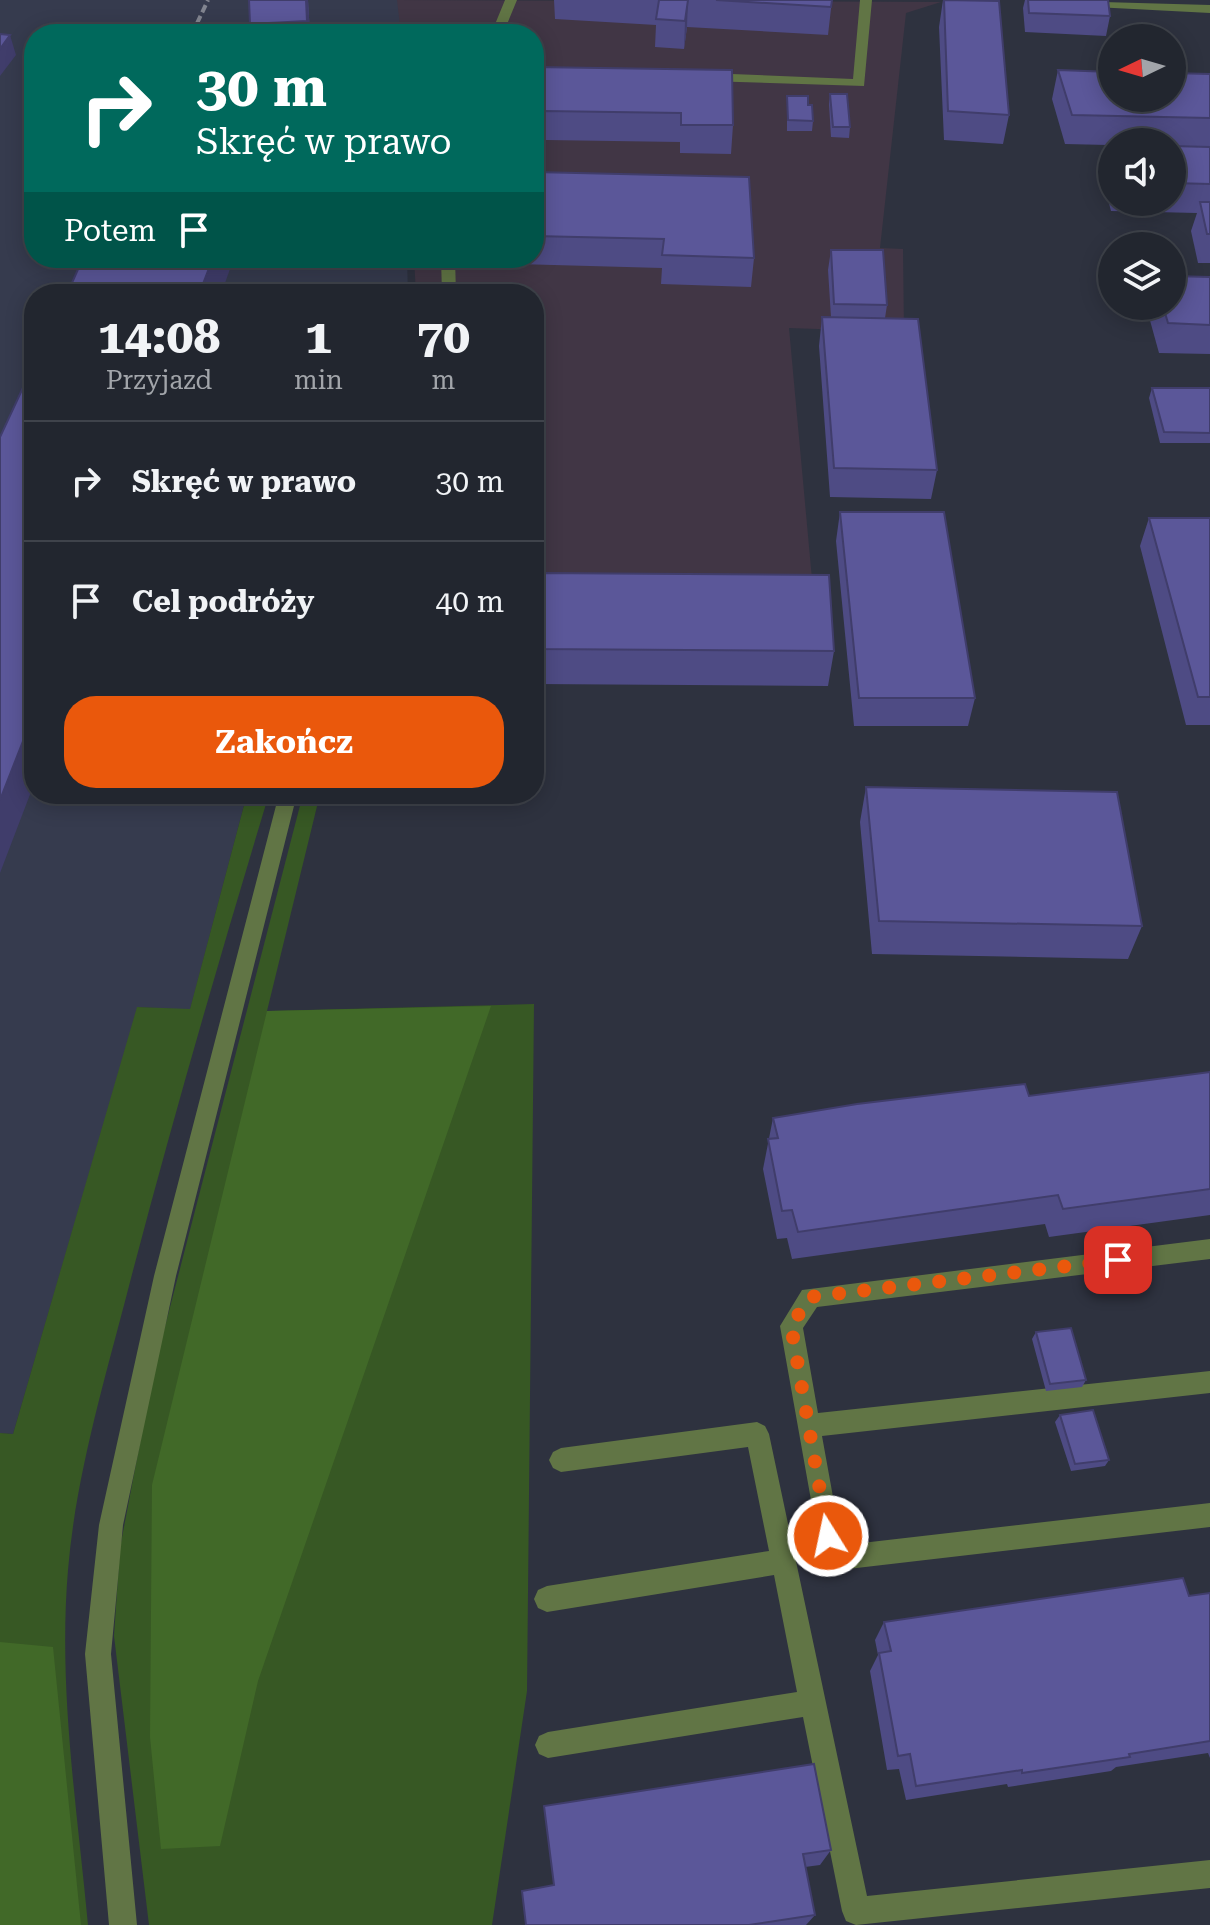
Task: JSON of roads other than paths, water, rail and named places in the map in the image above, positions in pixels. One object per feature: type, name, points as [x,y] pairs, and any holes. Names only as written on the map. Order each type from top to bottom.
[{"type":"street","points":[[501,24],[511,0]]},
{"type":"street","points":[[685,76],[859,83],[866,0]]},
{"type":"street","points":[[1037,0],[1210,9]]},
{"type":"street","points":[[123,1925],[98,1654],[111,1525],[165,1276],[285,804]]},
{"type":"street","points":[[1210,1249],[810,1297],[791,1326],[828,1536],[848,1557],[1210,1515]]},
{"type":"street","points":[[808,1426],[1210,1382]]},
{"type":"street","points":[[561,1460],[757,1434],[856,1911],[1210,1874]]},
{"type":"street","points":[[547,1599],[784,1561]]},
{"type":"street","points":[[548,1745],[813,1702]]},
{"type":"railway","points":[[197,24],[208,0]]}]
